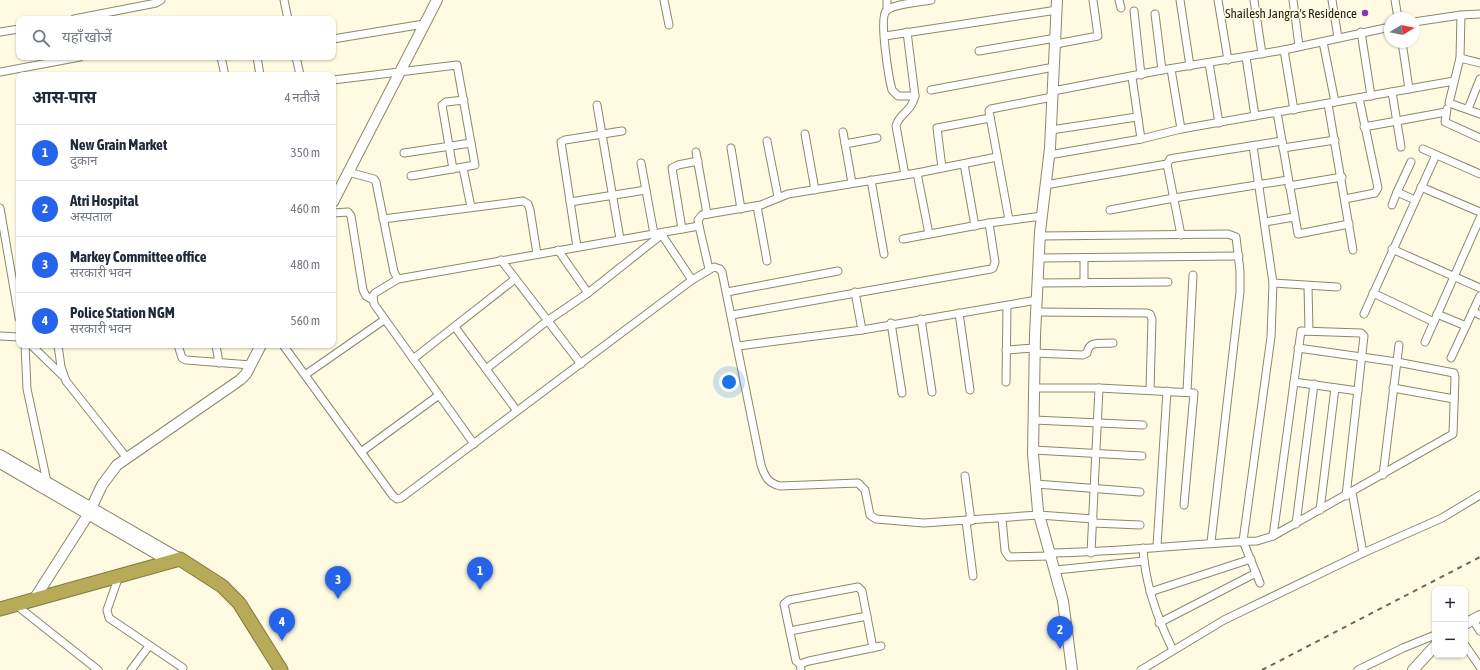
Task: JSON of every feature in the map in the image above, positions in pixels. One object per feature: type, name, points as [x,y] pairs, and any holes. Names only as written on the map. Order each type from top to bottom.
[{"type":"highway","points":[[0,609],[33,601],[174,560],[220,588],[242,606],[281,670]]},
{"type":"highway","points":[[220,588],[236,610],[274,670]]},
{"type":"street","points":[[89,16],[156,3],[161,0]]},
{"type":"street","points":[[284,0],[287,16]]},
{"type":"street","points":[[336,196],[437,0]]},
{"type":"street","points":[[664,0],[669,25]]},
{"type":"street","points":[[887,0],[887,10],[884,14],[884,22],[892,90],[898,96],[915,96]]},
{"type":"street","points":[[887,10],[931,0]]},
{"type":"street","points":[[979,51],[1098,36],[1093,0]]},
{"type":"street","points":[[1119,0],[1121,8]]},
{"type":"street","points":[[1180,0],[1190,66]]},
{"type":"street","points":[[1218,0],[1228,60]]},
{"type":"street","points":[[1254,0],[1262,54]]},
{"type":"street","points":[[1293,0],[1299,46]]},
{"type":"street","points":[[1332,0],[1338,38]]},
{"type":"street","points":[[1395,0],[1397,12]]},
{"type":"street","points":[[885,36],[1057,5],[1049,156],[1040,236],[1037,283],[1034,351],[1033,450],[1039,515],[1056,570],[1063,601],[1072,670]]},
{"type":"street","points":[[1134,11],[1141,75]]},
{"type":"street","points":[[1155,14],[1162,70]]},
{"type":"street","points":[[1420,21],[1461,15],[1480,14]]},
{"type":"street","points":[[1461,15],[1460,58],[1446,112],[1445,122],[1480,138]]},
{"type":"street","points":[[336,39],[424,24]]},
{"type":"street","points":[[1009,220],[990,118],[989,111],[991,109],[1162,70],[1284,50],[1384,27]]},
{"type":"street","points":[[0,32],[16,29]]},
{"type":"street","points":[[905,175],[896,126],[897,121],[913,105],[915,96],[907,32]]},
{"type":"street","points":[[1361,32],[1371,96]]},
{"type":"street","points":[[1323,42],[1335,140],[1353,250]]},
{"type":"street","points":[[1403,48],[1409,89]]},
{"type":"street","points":[[1284,50],[1294,110]]},
{"type":"street","points":[[1246,57],[1255,116]]},
{"type":"street","points":[[1460,58],[1480,63]]},
{"type":"street","points":[[0,72],[64,60]]},
{"type":"street","points":[[222,60],[224,72]]},
{"type":"street","points":[[257,60],[259,72]]},
{"type":"street","points":[[297,60],[299,72]]},
{"type":"street","points":[[1209,63],[1218,123]]},
{"type":"street","points":[[336,80],[457,65],[475,165],[411,176]]},
{"type":"street","points":[[931,90],[1054,67]]},
{"type":"street","points":[[1171,69],[1181,129]]},
{"type":"street","points":[[1132,77],[1141,139]]},
{"type":"street","points":[[1468,110],[1480,79]]},
{"type":"street","points":[[1049,156],[1141,139],[1181,129],[1454,82]]},
{"type":"street","points":[[1392,92],[1401,147]]},
{"type":"street","points":[[1345,198],[1377,192],[1359,98]]},
{"type":"street","points":[[453,169],[442,105],[446,102],[464,100]]},
{"type":"street","points":[[1449,103],[1480,114]]},
{"type":"street","points":[[597,105],[620,239]]},
{"type":"street","points":[[1277,112],[1297,231],[1301,234],[1349,224]]},
{"type":"street","points":[[1364,127],[1446,112]]},
{"type":"street","points":[[1050,130],[1137,117]]},
{"type":"street","points":[[942,168],[937,128],[990,118]]},
{"type":"street","points":[[577,246],[561,142],[565,140],[622,131]]},
{"type":"street","points":[[843,132],[852,183]]},
{"type":"street","points":[[805,134],[815,190]]},
{"type":"street","points":[[845,144],[877,138]]},
{"type":"street","points":[[1181,235],[1167,164],[1170,159],[1253,146],[1335,140]]},
{"type":"street","points":[[767,141],[778,197]]},
{"type":"street","points":[[404,153],[471,143]]},
{"type":"street","points":[[1253,146],[1273,283],[1271,337],[1243,541],[1260,583]]},
{"type":"street","points":[[731,148],[741,209]]},
{"type":"street","points":[[1423,149],[1480,174]]},
{"type":"street","points":[[696,152],[707,214]]},
{"type":"street","points":[[1364,314],[1392,249],[1436,155]]},
{"type":"street","points":[[710,269],[699,226],[699,217],[707,214],[757,206],[778,197],[852,183],[917,173],[997,157]]},
{"type":"street","points":[[682,229],[672,168],[678,165],[698,161]]},
{"type":"street","points":[[1392,205],[1411,162]]},
{"type":"street","points":[[641,163],[654,234]]},
{"type":"street","points":[[964,164],[975,226]]},
{"type":"street","points":[[1045,185],[1167,164]]},
{"type":"street","points":[[464,168],[471,207]]},
{"type":"street","points":[[348,172],[374,179],[376,182],[394,272],[398,279]]},
{"type":"street","points":[[917,173],[930,234]]},
{"type":"street","points":[[1110,210],[1259,184],[1289,183],[1342,177]]},
{"type":"street","points":[[871,180],[884,254]]},
{"type":"street","points":[[1421,187],[1480,212]]},
{"type":"street","points":[[570,202],[646,190]]},
{"type":"street","points":[[1398,192],[1415,200]]},
{"type":"street","points":[[383,219],[518,201],[528,204],[537,254]]},
{"type":"street","points":[[757,206],[767,261]]},
{"type":"street","points":[[0,208],[16,287]]},
{"type":"street","points":[[336,213],[348,212],[351,216],[363,290],[366,296],[373,300],[384,320],[474,444]]},
{"type":"street","points":[[903,239],[1009,220],[1042,216]]},
{"type":"street","points":[[1265,222],[1294,218]]},
{"type":"street","points":[[1425,342],[1480,218]]},
{"type":"street","points":[[732,315],[993,268],[995,262],[989,224]]},
{"type":"street","points":[[373,300],[373,296],[379,289],[398,279],[577,246],[654,234],[663,234],[699,226]]},
{"type":"street","points":[[663,234],[692,280]]},
{"type":"street","points":[[486,369],[547,322],[588,293],[663,234]]},
{"type":"street","points":[[1040,236],[1231,234],[1236,237],[1239,256],[1240,292],[1211,542]]},
{"type":"street","points":[[1392,249],[1480,288]]},
{"type":"street","points":[[558,250],[588,293]]},
{"type":"street","points":[[1039,258],[1239,256]]},
{"type":"street","points":[[1084,258],[1084,283]]},
{"type":"street","points":[[501,260],[547,322],[581,364]]},
{"type":"street","points":[[285,348],[397,499],[404,496],[692,280],[714,267],[720,269],[727,292],[761,465],[765,477],[772,484],[780,486],[858,483],[865,490],[870,515],[873,518],[924,522],[1002,519],[1039,515],[1140,525]]},
{"type":"street","points":[[727,292],[838,271]]},
{"type":"street","points":[[1187,391],[1193,275]]},
{"type":"street","points":[[413,359],[515,280]]},
{"type":"street","points":[[1037,283],[1168,282]]},
{"type":"street","points":[[1273,283],[1337,287]]},
{"type":"street","points":[[1308,286],[1309,331]]},
{"type":"street","points":[[855,292],[862,330]]},
{"type":"street","points":[[1372,294],[1436,318],[1466,326]]},
{"type":"street","points":[[1451,358],[1480,296]]},
{"type":"street","points":[[738,346],[862,330],[891,323],[959,314],[1037,300]]},
{"type":"street","points":[[1006,382],[1007,306]]},
{"type":"street","points":[[1473,311],[1480,315]]},
{"type":"street","points":[[1036,312],[1150,314],[1152,319],[1150,390]]},
{"type":"street","points":[[959,314],[970,390]]},
{"type":"street","points":[[921,319],[932,392]]},
{"type":"street","points":[[305,375],[384,320]]},
{"type":"street","points":[[891,323],[902,393]]},
{"type":"street","points":[[455,326],[517,411]]},
{"type":"street","points":[[1273,536],[1301,331],[1363,333],[1349,494],[1363,553]]},
{"type":"street","points":[[0,336],[16,336]]},
{"type":"street","points":[[1006,350],[1083,355],[1086,353],[1090,344],[1113,343]]},
{"type":"street","points":[[1383,475],[1399,344]]},
{"type":"street","points":[[25,348],[27,389],[48,482]]},
{"type":"street","points":[[34,348],[63,376],[69,387],[127,458]]},
{"type":"street","points":[[58,348],[63,376]]},
{"type":"street","points":[[179,348],[182,358],[186,360],[251,365]]},
{"type":"street","points":[[216,348],[219,363]]},
{"type":"street","points":[[33,601],[90,512],[109,475],[117,465],[240,380],[251,365],[260,348]]},
{"type":"street","points":[[1002,519],[1005,551],[1009,557],[1091,553],[1157,546],[1257,540],[1273,536],[1296,524],[1453,434],[1454,372],[1397,362],[1298,348]]},
{"type":"street","points":[[1294,382],[1358,391]]},
{"type":"street","points":[[1296,524],[1314,384]]},
{"type":"street","points":[[1034,388],[1099,388],[1192,391],[1195,395],[1184,505]]},
{"type":"street","points":[[1091,553],[1099,388]]},
{"type":"street","points":[[1320,510],[1335,388]]},
{"type":"street","points":[[1393,388],[1454,399]]},
{"type":"street","points":[[1157,546],[1167,391]]},
{"type":"street","points":[[361,452],[439,395]]},
{"type":"street","points":[[1034,420],[1143,425]]},
{"type":"street","points":[[1033,450],[1142,456]]},
{"type":"street","points":[[0,455],[48,482],[90,512]]},
{"type":"street","points":[[0,463],[174,560]]},
{"type":"street","points":[[965,476],[973,576]]},
{"type":"street","points":[[1036,484],[1140,492]]},
{"type":"street","points":[[1141,670],[1224,620],[1363,553],[1442,518],[1480,495]]},
{"type":"street","points":[[1143,548],[1150,592],[1159,623],[1173,650]]},
{"type":"street","points":[[1150,592],[1251,559]]},
{"type":"street","points":[[1056,570],[1144,561]]},
{"type":"street","points":[[1159,623],[1256,573]]},
{"type":"street","points":[[119,576],[107,610],[108,616],[112,622],[183,668]]},
{"type":"street","points":[[855,587],[861,589],[867,616],[877,647],[800,667],[796,661],[790,631],[784,604],[787,600],[855,587]]},
{"type":"street","points":[[16,605],[98,670]]},
{"type":"street","points":[[790,631],[867,616]]},
{"type":"street","points":[[1473,620],[1480,631]]},
{"type":"street","points":[[1358,670],[1403,648],[1432,636]]},
{"type":"street","points":[[131,670],[149,646]]},
{"type":"street","points":[[1413,670],[1432,649]]},
{"type":"street","points":[[1468,649],[1480,667]]},
{"type":"railway","points":[[1262,670],[1480,557]]},
{"type":"place","name":"Shailesh Jangra's Residence","points":[[1365,13]]},
{"type":"place","name":"New Grain Market","points":[[480,590]]},
{"type":"place","name":"Markey Committee office","points":[[338,599]]},
{"type":"place","name":"Police Station NGM","points":[[282,641]]},
{"type":"place","name":"Atri Hospital","points":[[1060,649]]}]
